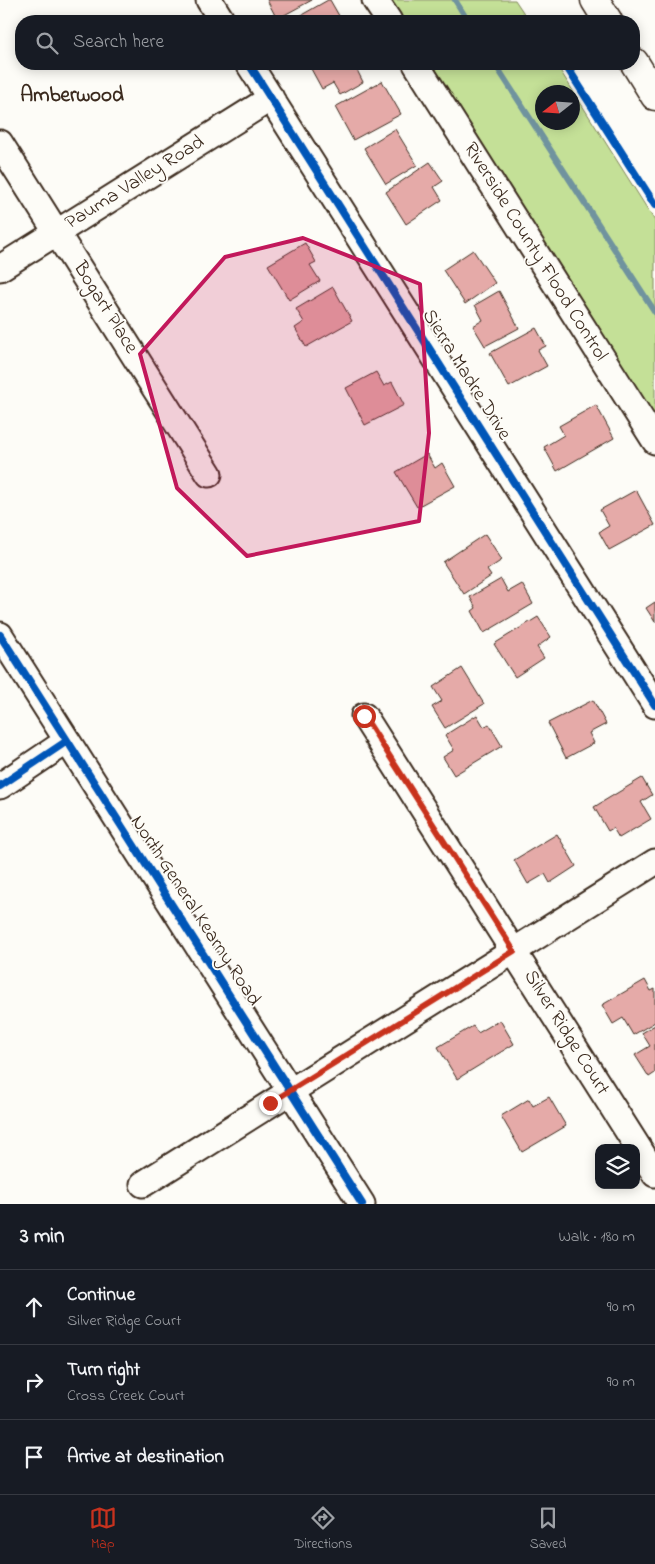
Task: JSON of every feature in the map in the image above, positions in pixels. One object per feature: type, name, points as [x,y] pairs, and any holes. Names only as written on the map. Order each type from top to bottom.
[{"type":"main road","points":[[595,0],[604,15]]},
{"type":"main road","points":[[639,70],[655,96]]},
{"type":"street","points":[[209,0],[218,15]]},
{"type":"street","points":[[376,0],[385,15]]},
{"type":"street","name":"Sierra Madre Drive","points":[[253,70],[655,705]]},
{"type":"street","name":"Riverside County Flood Control","points":[[420,70],[655,441]]},
{"type":"street","name":"Pauma Valley Road","points":[[0,268],[271,98]]},
{"type":"street","name":"Bogart Place","points":[[0,143],[209,474]]},
{"type":"street","name":"North General Kearny Road","points":[[0,635],[362,1204]]},
{"type":"street","name":"Silver Ridge Court","points":[[364,716],[655,1174]]},
{"type":"street","points":[[0,786],[67,741]]},
{"type":"street","points":[[143,1184],[655,862]]},
{"type":"highlighted area","points":[[303,238],[420,284],[429,433],[419,521],[247,556],[177,488],[140,354],[225,257]]},
{"type":"green space","points":[[384,0],[515,0],[525,15],[393,15]]},
{"type":"green space","points":[[428,70],[560,70],[569,85],[535,85],[535,130],[580,130],[580,102],[655,221],[655,428]]},
{"type":"building","points":[[267,0],[312,0],[284,15],[275,15]]},
{"type":"building","points":[[330,0],[339,15],[302,15]]},
{"type":"building","points":[[312,70],[357,70],[363,82],[340,95],[333,83],[322,89]]},
{"type":"building","points":[[382,81],[401,114],[353,140],[335,107]]},
{"type":"building","points":[[395,129],[417,165],[386,184],[364,148]]},
{"type":"building","points":[[430,162],[443,181],[434,187],[442,200],[406,224],[386,192]]},
{"type":"building","points":[[305,243],[316,262],[310,265],[320,281],[289,300],[268,265]]},
{"type":"building","points":[[473,250],[495,283],[465,304],[443,270]]},
{"type":"building","points":[[333,287],[352,321],[306,347],[295,328],[304,322],[296,309]]},
{"type":"building","points":[[499,291],[519,328],[485,346],[473,326],[483,320],[475,305]]},
{"type":"building","points":[[536,328],[546,346],[538,350],[547,366],[509,387],[490,353]]},
{"type":"building","points":[[376,372],[384,386],[392,382],[404,405],[365,425],[346,388]]},
{"type":"building","points":[[596,405],[614,438],[557,471],[544,447],[564,435],[559,426]]},
{"type":"building","points":[[427,454],[435,468],[442,463],[455,486],[417,507],[396,472]]},
{"type":"building","points":[[636,490],[655,525],[609,550],[599,532],[609,526],[600,510]]},
{"type":"building","points":[[485,534],[502,560],[487,570],[491,576],[464,594],[443,562]]},
{"type":"building","points":[[501,579],[508,592],[522,584],[533,604],[484,633],[472,611],[476,608],[470,597]]},
{"type":"building","points":[[655,602],[655,622],[646,608]]},
{"type":"building","points":[[538,617],[551,637],[537,647],[544,658],[515,677],[494,644]]},
{"type":"building","points":[[462,668],[484,704],[445,728],[432,707],[442,701],[433,687]]},
{"type":"building","points":[[593,700],[606,724],[589,733],[594,743],[566,758],[548,723]]},
{"type":"building","points":[[477,715],[484,727],[489,724],[502,746],[454,775],[443,757],[454,750],[445,735]]},
{"type":"building","points":[[642,778],[652,795],[641,802],[651,819],[619,838],[613,828],[608,831],[594,807]]},
{"type":"building","points":[[557,834],[576,866],[550,883],[545,874],[528,884],[514,860]]},
{"type":"building","points":[[645,980],[651,991],[655,989],[655,1022],[633,1035],[623,1018],[613,1024],[602,1005]]},
{"type":"building","points":[[500,1020],[514,1044],[457,1079],[438,1047],[473,1026],[478,1033]]},
{"type":"building","points":[[655,1025],[655,1073],[649,1077],[635,1055],[650,1046],[642,1033]]},
{"type":"building","points":[[549,1097],[566,1126],[522,1152],[501,1116],[529,1099],[533,1106]]},
{"type":"waterway","points":[[455,0],[464,15]]},
{"type":"waterway","points":[[499,70],[655,312]]},
{"type":"cycle path","points":[[253,70],[655,705]]},
{"type":"cycle path","points":[[569,70],[655,205]]},
{"type":"cycle path","points":[[0,635],[362,1204]]},
{"type":"cycle path","points":[[0,786],[67,741]]},
{"type":"district","name":"Amberwood","points":[[72,96]]},
{"type":"route","points":[[270,1103],[514,951],[364,716]]}]
